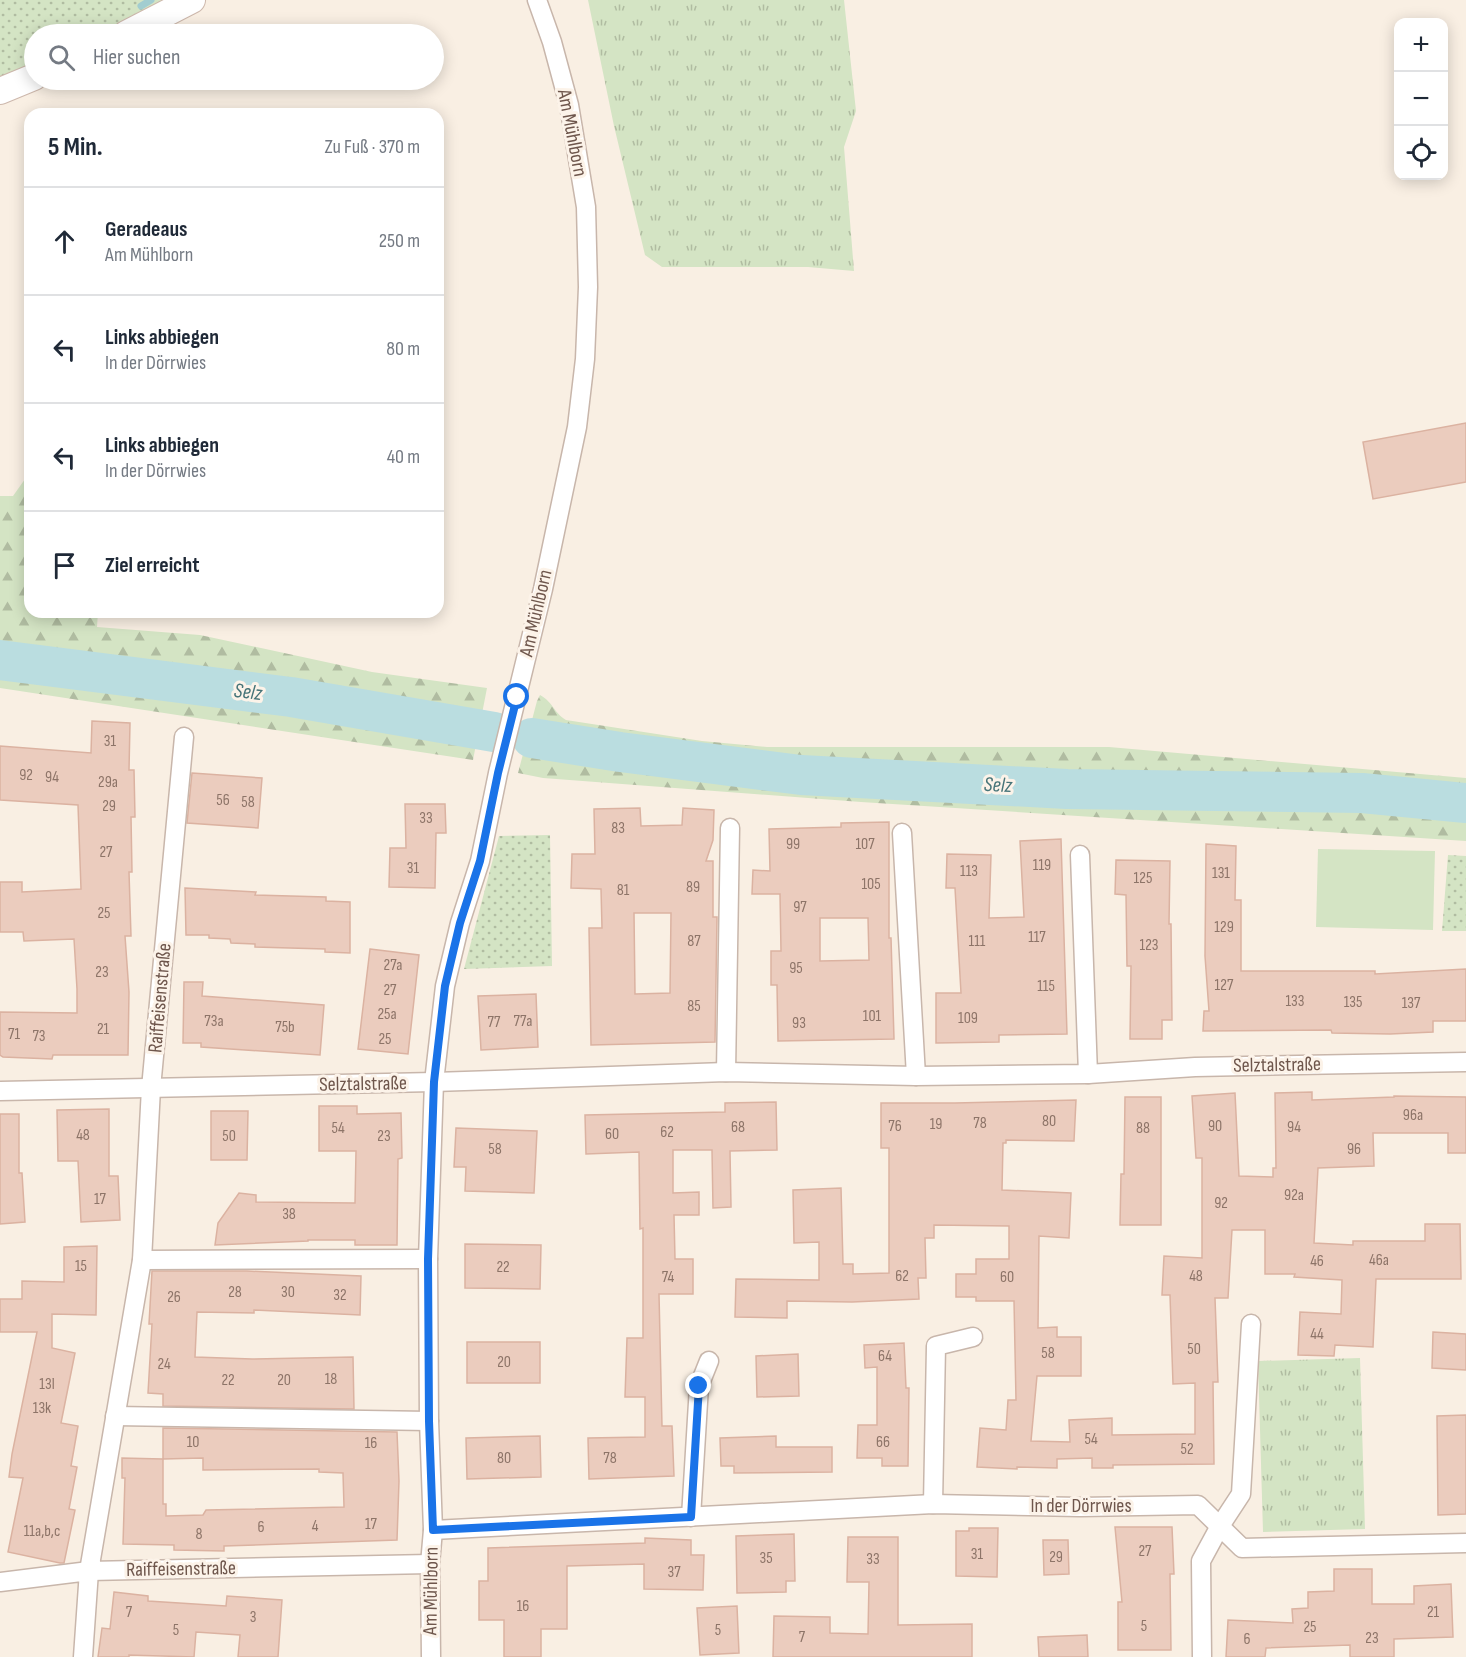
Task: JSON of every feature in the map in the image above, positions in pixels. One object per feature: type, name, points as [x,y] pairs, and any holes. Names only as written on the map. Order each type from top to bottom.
[{"type":"main road","points":[[145,24],[192,0]]},
{"type":"main road","points":[[0,91],[24,81]]},
{"type":"street","name":"Am Mühlborn","points":[[431,1657],[430,1564],[433,1530],[429,1421],[428,1259],[434,1082],[445,986],[460,923],[480,861],[499,769],[543,589],[577,427],[585,359],[588,288],[586,207],[569,105],[552,42],[537,0]]},
{"type":"street","name":"Raiffeisenstraße","points":[[184,737],[152,1088],[142,1260],[89,1571],[430,1564]]},
{"type":"street","points":[[726,1072],[730,828]]},
{"type":"street","points":[[902,833],[916,1076]]},
{"type":"street","points":[[1080,855],[1088,1074]]},
{"type":"street","name":"Selztalstraße","points":[[0,1091],[434,1082],[726,1072],[916,1076],[1088,1074],[1195,1067],[1466,1062]]},
{"type":"street","points":[[142,1260],[428,1259]]},
{"type":"street","points":[[1202,1657],[1201,1561],[1241,1494],[1251,1324]]},
{"type":"street","points":[[933,1504],[936,1346],[973,1337]]},
{"type":"street","points":[[691,1517],[699,1386],[709,1361]]},
{"type":"street","points":[[115,1416],[429,1421]]},
{"type":"street","name":"In der Dörrwies","points":[[433,1530],[933,1504],[1080,1508],[1198,1505],[1242,1548],[1466,1543]]},
{"type":"street","points":[[0,1582],[89,1571],[83,1657]]},
{"type":"green space","points":[[0,0],[168,0],[119,24],[24,24],[24,68],[0,79]]},
{"type":"green space","points":[[588,0],[844,0],[856,111],[844,147],[854,271],[808,267],[662,267],[645,255],[614,126]]},
{"type":"green space","points":[[24,480],[24,618],[98,618],[97,627],[200,635],[372,672],[487,688],[473,760],[0,688],[0,496],[13,496]]},
{"type":"green space","points":[[540,695],[566,720],[702,741],[767,747],[1109,747],[1466,778],[1466,841],[861,802],[543,778],[518,773]]},
{"type":"green space","points":[[550,835],[552,966],[464,969],[499,836]]},
{"type":"green space","points":[[1318,849],[1435,851],[1433,930],[1316,927]]},
{"type":"green space","points":[[1448,855],[1466,856],[1466,931],[1442,931]]},
{"type":"green space","points":[[1360,1358],[1365,1529],[1263,1532],[1258,1361]]},
{"type":"building","points":[[1466,423],[1466,482],[1373,499],[1363,442]]},
{"type":"building","points":[[92,721],[130,723],[129,770],[134,770],[135,817],[131,817],[132,872],[129,872],[131,936],[125,936],[129,992],[128,1055],[53,1055],[52,1059],[3,1057],[0,1055],[0,1012],[77,1013],[77,989],[74,939],[24,941],[23,932],[0,932],[0,882],[22,882],[22,892],[81,889],[78,805],[0,800],[0,746],[91,753]]},
{"type":"building","points":[[192,773],[262,778],[258,828],[187,823]]},
{"type":"building","points":[[405,804],[445,804],[446,833],[436,833],[435,888],[389,887],[390,848],[406,848]]},
{"type":"building","points":[[640,808],[641,826],[682,825],[683,808],[714,810],[713,840],[706,861],[713,861],[713,917],[717,917],[715,1042],[591,1045],[589,928],[602,928],[601,889],[571,888],[572,854],[595,854],[594,809]],"holes":[[[634,913],[671,913],[670,993],[635,994]]]},
{"type":"building","points":[[889,822],[889,938],[891,938],[894,1039],[778,1041],[777,985],[771,985],[771,951],[781,951],[780,894],[752,894],[753,870],[770,871],[769,829],[841,827],[841,823]],"holes":[[[820,918],[868,918],[869,960],[820,961]]]},
{"type":"building","points":[[1061,839],[1067,1034],[999,1035],[999,1042],[936,1043],[936,993],[961,993],[955,888],[946,888],[947,854],[991,855],[989,918],[1024,917],[1020,841]]},
{"type":"building","points":[[1206,844],[1236,846],[1235,900],[1241,900],[1241,971],[1375,971],[1375,974],[1466,969],[1466,1021],[1433,1021],[1433,1032],[1390,1034],[1332,1033],[1331,1030],[1203,1031],[1204,1011],[1209,1011],[1205,956]]},
{"type":"building","points":[[1116,860],[1170,861],[1172,1020],[1162,1020],[1162,1039],[1130,1039],[1131,966],[1127,966],[1126,895],[1115,894]]},
{"type":"building","points":[[185,888],[256,892],[255,895],[326,897],[326,901],[350,902],[350,953],[325,952],[325,949],[255,947],[255,944],[231,943],[230,939],[209,938],[209,935],[186,935]]},
{"type":"building","points":[[370,949],[419,955],[408,1054],[358,1049]]},
{"type":"building","points":[[184,982],[203,982],[202,996],[324,1005],[320,1055],[201,1047],[201,1043],[183,1043]]},
{"type":"building","points":[[536,994],[538,1047],[481,1050],[478,996]]},
{"type":"building","points":[[1312,1092],[1312,1100],[1394,1096],[1466,1097],[1466,1153],[1448,1153],[1448,1133],[1373,1133],[1374,1166],[1318,1168],[1314,1243],[1353,1245],[1353,1241],[1425,1241],[1425,1224],[1460,1224],[1461,1279],[1376,1279],[1373,1347],[1335,1345],[1334,1356],[1298,1355],[1300,1312],[1341,1314],[1342,1280],[1294,1277],[1295,1274],[1265,1274],[1265,1230],[1232,1230],[1228,1298],[1215,1298],[1218,1382],[1213,1382],[1214,1464],[1113,1465],[1113,1468],[1092,1468],[1092,1458],[1057,1459],[1057,1468],[977,1467],[980,1428],[1006,1430],[1008,1400],[1016,1400],[1014,1301],[976,1301],[976,1297],[956,1297],[956,1274],[976,1274],[976,1259],[1009,1259],[1009,1226],[934,1225],[934,1238],[925,1238],[926,1278],[918,1278],[919,1299],[852,1302],[787,1301],[787,1318],[735,1317],[736,1279],[819,1280],[819,1242],[794,1243],[793,1190],[841,1188],[843,1264],[853,1264],[853,1274],[889,1273],[889,1148],[881,1148],[881,1103],[1076,1100],[1074,1141],[1006,1140],[1006,1143],[1003,1143],[1002,1190],[1071,1193],[1069,1238],[1039,1236],[1038,1328],[1057,1327],[1057,1337],[1081,1337],[1081,1376],[1037,1376],[1031,1441],[1070,1442],[1069,1420],[1112,1418],[1112,1435],[1195,1434],[1195,1383],[1173,1384],[1170,1295],[1162,1295],[1164,1256],[1202,1258],[1202,1158],[1196,1158],[1192,1096],[1235,1093],[1239,1176],[1273,1177],[1273,1168],[1276,1168],[1275,1093]]},
{"type":"building","points":[[1125,1097],[1161,1097],[1161,1225],[1120,1225],[1121,1174],[1124,1174]]},
{"type":"building","points":[[776,1102],[777,1150],[730,1151],[731,1207],[713,1208],[712,1150],[673,1150],[673,1193],[699,1192],[699,1215],[674,1215],[675,1259],[693,1259],[693,1294],[659,1294],[662,1426],[672,1426],[674,1476],[589,1479],[588,1438],[645,1437],[645,1397],[625,1397],[627,1338],[643,1338],[643,1228],[640,1229],[639,1152],[586,1154],[585,1115],[725,1112],[725,1103]]},
{"type":"building","points":[[319,1106],[357,1106],[357,1114],[401,1113],[402,1158],[398,1159],[397,1245],[355,1245],[355,1240],[308,1240],[215,1245],[218,1223],[239,1193],[256,1195],[256,1202],[355,1203],[356,1151],[319,1151]]},
{"type":"building","points":[[109,1109],[109,1176],[118,1176],[120,1220],[81,1222],[78,1161],[58,1161],[57,1110]]},
{"type":"building","points":[[211,1111],[248,1111],[247,1160],[211,1160]]},
{"type":"building","points":[[0,1114],[19,1114],[19,1173],[22,1173],[25,1222],[0,1224]]},
{"type":"building","points":[[456,1128],[537,1131],[534,1193],[465,1191],[466,1167],[454,1167]]},
{"type":"building","points":[[465,1244],[541,1245],[540,1289],[465,1288]]},
{"type":"building","points":[[97,1246],[96,1315],[52,1314],[52,1348],[75,1353],[61,1423],[78,1426],[71,1466],[77,1467],[69,1509],[75,1510],[64,1563],[60,1563],[8,1552],[23,1478],[9,1477],[12,1454],[37,1332],[0,1332],[0,1299],[22,1299],[22,1281],[64,1282],[64,1247]]},
{"type":"building","points":[[152,1271],[247,1271],[361,1276],[360,1315],[254,1310],[254,1313],[197,1312],[195,1357],[252,1359],[353,1357],[354,1409],[163,1406],[163,1394],[148,1393]]},
{"type":"building","points":[[1433,1332],[1466,1334],[1466,1370],[1432,1368]]},
{"type":"building","points":[[467,1342],[540,1342],[540,1383],[467,1383]]},
{"type":"building","points":[[904,1343],[906,1388],[909,1388],[908,1466],[882,1466],[882,1458],[857,1458],[858,1425],[877,1425],[877,1367],[865,1368],[864,1345]]},
{"type":"building","points":[[798,1354],[799,1396],[757,1397],[756,1356]]},
{"type":"building","points":[[1466,1415],[1466,1514],[1438,1515],[1437,1416]]},
{"type":"building","points":[[163,1428],[397,1432],[399,1481],[397,1540],[224,1546],[224,1551],[174,1550],[174,1545],[123,1544],[125,1478],[122,1478],[122,1458],[163,1459]],"holes":[[[203,1458],[203,1470],[319,1469],[319,1472],[343,1473],[344,1507],[206,1510],[203,1515],[166,1516],[166,1504],[163,1504],[163,1459]]]},
{"type":"building","points":[[540,1436],[541,1477],[467,1479],[466,1438]]},
{"type":"building","points":[[776,1436],[776,1447],[832,1447],[832,1472],[734,1473],[734,1466],[721,1466],[720,1438]]},
{"type":"building","points":[[1115,1527],[1172,1527],[1174,1574],[1170,1574],[1171,1650],[1118,1650],[1118,1602],[1122,1602]]},
{"type":"building","points":[[969,1528],[998,1528],[997,1577],[956,1576],[956,1531],[969,1531]]},
{"type":"building","points":[[794,1534],[795,1581],[786,1581],[786,1592],[737,1593],[736,1536]]},
{"type":"building","points":[[848,1537],[898,1537],[898,1625],[972,1624],[972,1657],[773,1657],[774,1616],[830,1617],[830,1633],[868,1634],[869,1582],[847,1582]]},
{"type":"building","points":[[645,1538],[691,1540],[691,1555],[704,1555],[703,1590],[644,1589],[644,1564],[567,1566],[567,1629],[541,1629],[541,1657],[504,1657],[504,1620],[479,1620],[479,1581],[488,1581],[488,1548],[645,1543]]},
{"type":"building","points":[[1043,1540],[1068,1540],[1069,1574],[1044,1575]]},
{"type":"building","points":[[1334,1569],[1372,1569],[1372,1604],[1414,1604],[1414,1586],[1451,1584],[1453,1637],[1394,1639],[1394,1657],[1350,1657],[1350,1645],[1266,1648],[1265,1657],[1226,1657],[1228,1620],[1293,1623],[1292,1609],[1308,1608],[1308,1592],[1334,1591]]},
{"type":"building","points":[[114,1592],[148,1596],[148,1601],[226,1606],[227,1596],[282,1600],[278,1657],[238,1657],[240,1635],[196,1632],[194,1657],[129,1655],[129,1657],[98,1657],[102,1628],[110,1629]]},
{"type":"building","points":[[737,1606],[739,1653],[700,1655],[697,1608]]},
{"type":"building","points":[[1087,1635],[1088,1657],[1039,1657],[1038,1637]]},
{"type":"waterway","points":[[141,6],[151,0]]},
{"type":"waterway","name":"Selz","points":[[0,660],[291,697],[494,732]]},
{"type":"waterway","name":"Selz","points":[[532,738],[620,752],[801,775],[1067,789],[1362,793],[1466,803]]},
{"type":"route","points":[[517,697],[498,773],[480,861],[460,923],[445,986],[434,1082],[428,1259],[429,1421],[433,1530],[691,1517],[699,1386]]}]
